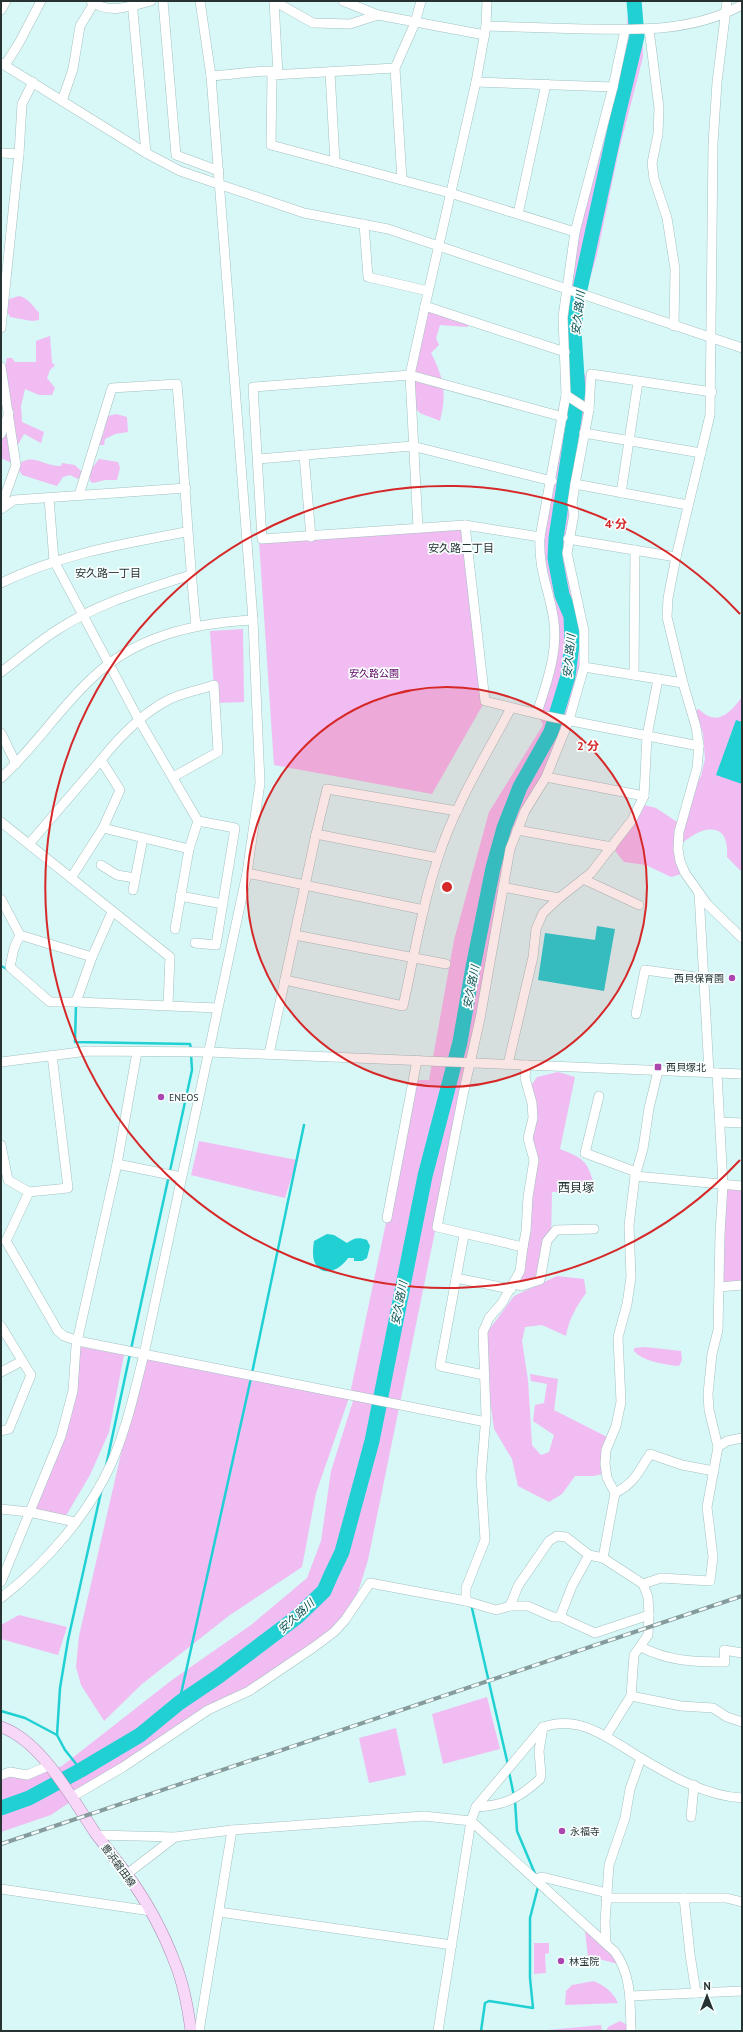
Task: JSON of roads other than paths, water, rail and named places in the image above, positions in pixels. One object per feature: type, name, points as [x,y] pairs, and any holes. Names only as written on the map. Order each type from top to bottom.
[{"type":"main road","name":"豊浜磐田線","points":[[1,1727],[11,1731],[26,1741],[50,1768],[72,1797],[97,1835],[127,1874],[151,1911],[178,1970],[191,2031]]},
{"type":"street","points":[[1,10],[6,1]]},
{"type":"street","points":[[41,1],[19,44],[3,64],[146,153],[180,171],[304,213],[388,229],[742,348]]},
{"type":"street","points":[[62,101],[73,70],[80,26],[93,2],[115,9],[132,3],[150,1]]},
{"type":"street","points":[[163,1],[176,155],[219,171]]},
{"type":"street","points":[[1,1598],[39,1565],[76,1522],[100,1486],[112,1462],[128,1417],[144,1354],[247,873],[260,783],[254,620],[211,76],[200,1]]},
{"type":"street","points":[[378,15],[350,24],[313,23],[274,1],[275,75],[271,145],[450,193],[575,232]]},
{"type":"street","points":[[343,1],[378,15],[414,23],[486,30],[647,29],[686,26],[724,14],[742,5]]},
{"type":"street","points":[[402,180],[395,68],[414,23],[421,1]]},
{"type":"street","points":[[418,528],[412,446],[410,375],[476,82],[486,30],[487,1]]},
{"type":"street","points":[[727,1],[724,14],[713,144],[711,337],[712,392],[710,415],[676,557],[668,598],[668,617],[683,683],[696,727],[699,746],[697,768],[679,832],[678,842],[680,861],[685,873],[699,893],[742,938]]},
{"type":"street","points":[[132,3],[146,153]]},
{"type":"street","points":[[542,714],[553,653],[554,623],[541,571],[539,554],[540,537],[568,396],[563,317],[575,232],[628,29]]},
{"type":"street","points":[[647,29],[659,108],[658,134],[652,163],[654,179],[667,218],[675,269],[674,326]]},
{"type":"street","points":[[211,76],[237,74],[247,71],[272,71],[275,75],[395,68]]},
{"type":"street","points":[[330,72],[335,162]]},
{"type":"street","points":[[1,328],[5,264],[19,154],[22,104],[33,82]]},
{"type":"street","points":[[476,82],[613,87]]},
{"type":"street","points":[[518,214],[546,84]]},
{"type":"street","points":[[1,153],[19,154]]},
{"type":"street","points":[[364,224],[368,277],[428,291]]},
{"type":"street","points":[[425,306],[565,352]]},
{"type":"street","points":[[1,367],[16,465],[2,508]]},
{"type":"street","points":[[523,1247],[437,1228],[480,1019],[510,849],[525,811],[546,777],[569,720],[584,667],[584,632],[578,598],[569,568],[567,553],[568,539],[574,514],[572,504],[584,433],[591,374],[712,392]]},
{"type":"street","points":[[540,537],[465,525],[311,537],[262,539],[253,387],[410,375],[563,417]]},
{"type":"street","points":[[621,493],[638,382]]},
{"type":"street","points":[[79,495],[112,388],[177,384],[186,488],[186,532],[196,626]]},
{"type":"street","points":[[568,396],[587,409]]},
{"type":"street","points":[[1,434],[9,412]]},
{"type":"street","points":[[584,433],[629,442],[701,453]]},
{"type":"street","points":[[258,459],[412,446],[552,481]]},
{"type":"street","points":[[304,455],[311,537]]},
{"type":"street","points":[[575,484],[688,505]]},
{"type":"street","points":[[2,508],[14,500],[186,488]]},
{"type":"street","points":[[49,498],[54,561],[82,616],[139,720],[198,821],[189,849],[175,929]]},
{"type":"street","points":[[465,525],[485,701],[511,708],[699,746]]},
{"type":"street","points":[[1,582],[28,570],[89,551],[186,532]]},
{"type":"street","points":[[568,539],[676,557]]},
{"type":"street","points":[[634,675],[635,550]]},
{"type":"street","points":[[1,672],[57,630],[82,616],[106,604],[190,575]]},
{"type":"street","points":[[1,778],[16,764],[91,679],[108,664],[142,644],[171,632],[220,622],[254,620]]},
{"type":"street","points":[[584,667],[683,683]]},
{"type":"street","points":[[508,1064],[533,957],[536,929],[543,913],[559,898],[591,873],[632,820],[644,796],[647,736],[658,679]]},
{"type":"street","points":[[29,844],[118,739],[139,720],[170,699],[214,685],[218,752],[173,777]]},
{"type":"street","points":[[285,980],[403,1006],[424,910],[438,858],[457,812],[511,708]]},
{"type":"street","points":[[1,733],[16,764]]},
{"type":"street","points":[[71,878],[103,828],[120,790],[101,760]]},
{"type":"street","points":[[546,777],[644,796]]},
{"type":"street","points":[[269,1054],[327,789],[457,812]]},
{"type":"street","points":[[195,942],[216,946],[235,828],[198,821]]},
{"type":"street","points":[[1,822],[170,957],[168,1005]]},
{"type":"street","points":[[103,828],[189,849]]},
{"type":"street","points":[[517,830],[612,847]]},
{"type":"street","points":[[316,834],[438,858]]},
{"type":"street","points":[[133,890],[143,838]]},
{"type":"street","points":[[101,865],[117,875],[135,878]]},
{"type":"street","points":[[247,873],[424,910]]},
{"type":"street","points":[[583,879],[639,905]]},
{"type":"street","points":[[503,887],[559,898]]},
{"type":"street","points":[[643,1584],[661,1578],[710,1581],[713,1558],[707,1507],[718,1447],[708,1394],[712,1354],[718,1330],[720,1234],[724,1184],[720,1122],[713,1073],[703,978],[699,893]]},
{"type":"street","points":[[180,896],[223,904]]},
{"type":"street","points":[[1,899],[20,935],[92,957]]},
{"type":"street","points":[[76,1002],[92,957],[112,912]]},
{"type":"street","points":[[1,920],[10,916]]},
{"type":"street","points":[[20,935],[14,948],[10,967],[50,1002],[168,1005],[217,1008]]},
{"type":"street","points":[[295,935],[414,956],[446,964]]},
{"type":"street","points":[[636,1014],[645,970],[703,978]]},
{"type":"street","points":[[1,1062],[88,1051],[209,1052],[742,1074]]},
{"type":"street","points":[[1,1582],[61,1436],[73,1391],[78,1341],[117,1164],[137,1052]]},
{"type":"street","points":[[1,1149],[8,1180],[30,1192],[68,1188],[52,1055]]},
{"type":"street","points":[[386,1218],[417,1060]]},
{"type":"street","points":[[466,1601],[466,1588],[485,1540],[481,1477],[486,1422],[483,1332],[489,1318],[502,1303],[520,1271],[534,1160],[528,1138],[533,1118],[532,1103],[525,1078],[526,1065]]},
{"type":"street","points":[[603,1558],[615,1493],[607,1478],[605,1464],[606,1450],[616,1426],[621,1402],[618,1337],[627,1304],[631,1277],[629,1225],[635,1174],[643,1148],[649,1108],[658,1071]]},
{"type":"street","points":[[599,1096],[585,1153],[635,1174],[742,1186]]},
{"type":"street","points":[[720,1122],[742,1123]]},
{"type":"street","points":[[117,1164],[181,1177]]},
{"type":"street","points":[[30,1192],[3,1241],[58,1331],[64,1336],[78,1341],[486,1422]]},
{"type":"street","points":[[456,1278],[512,1286],[521,1286],[540,1280],[547,1241],[556,1230],[594,1229]]},
{"type":"street","points":[[464,1235],[440,1366],[484,1375]]},
{"type":"street","points":[[720,1287],[742,1285]]},
{"type":"street","points":[[1,1326],[31,1375],[10,1429],[1,1431]]},
{"type":"street","points":[[1,1372],[22,1360]]},
{"type":"street","points":[[718,1447],[727,1441],[742,1438]]},
{"type":"street","points":[[615,1493],[627,1487],[636,1478],[650,1454],[682,1465],[714,1471]]},
{"type":"street","points":[[1,1508],[29,1512],[76,1522]]},
{"type":"street","points":[[510,1606],[518,1586],[550,1541],[557,1536],[566,1537],[589,1555],[603,1558],[643,1584],[648,1597],[648,1635],[634,1655],[631,1696],[606,1736]]},
{"type":"street","points":[[560,1617],[572,1586],[589,1555]]},
{"type":"street","points":[[72,1797],[124,1767],[208,1710],[249,1691],[314,1647],[334,1632],[345,1620],[370,1583],[466,1601],[496,1610],[510,1606],[528,1606],[553,1617],[560,1617],[595,1633],[649,1615]]},
{"type":"street","points":[[641,1647],[658,1655],[696,1662],[725,1662],[724,1650],[742,1653]]},
{"type":"street","points":[[631,1696],[681,1706],[713,1708],[727,1717],[742,1722]]},
{"type":"street","points":[[438,2031],[471,1821],[476,1807],[543,1727],[556,1722],[586,1727],[606,1736],[641,1758],[703,1790],[742,1798]]},
{"type":"street","points":[[476,1807],[495,1806],[511,1801],[540,1779],[539,1751],[543,1727]]},
{"type":"street","points":[[606,1942],[606,1896],[609,1865],[625,1818],[630,1789],[641,1758]]},
{"type":"street","points":[[1,1775],[10,1772],[27,1775],[50,1768]]},
{"type":"street","points":[[692,1817],[694,1785]]},
{"type":"street","points":[[97,1835],[174,1837],[232,1830],[424,1816],[471,1821],[606,1942],[624,1964],[628,1976],[632,2031]]},
{"type":"street","points":[[199,2031],[232,1830]]},
{"type":"street","points":[[127,1874],[174,1837]]},
{"type":"street","points":[[536,1879],[542,1877],[606,1896],[726,1898],[742,1902]]},
{"type":"street","points":[[1,1889],[151,1911]]},
{"type":"street","points":[[684,1898],[696,1993]]},
{"type":"street","points":[[219,1912],[452,1945]]},
{"type":"street","points":[[630,1996],[742,1991]]},
{"type":"water","points":[[736,720],[742,722],[742,784],[716,775]]},
{"type":"water","points":[[597,926],[615,929],[604,991],[538,980],[545,933],[595,940]]},
{"type":"water","points":[[327,1234],[334,1235],[347,1243],[356,1238],[367,1240],[370,1246],[367,1258],[362,1261],[354,1261],[354,1258],[348,1258],[341,1266],[332,1271],[323,1271],[318,1268],[314,1261],[314,1241]]},
{"type":"waterway","name":"安久路川","points":[[1,1808],[29,1798],[81,1770],[140,1735],[179,1703],[219,1676],[297,1617],[324,1591],[342,1552],[372,1441],[425,1176],[460,1042],[473,967],[493,868],[504,828],[520,787],[551,732],[568,676],[572,644],[571,616],[562,595],[555,558],[556,538],[578,392],[574,331],[577,303],[618,115],[637,36],[634,1]]},
{"type":"waterway","points":[[1,966],[7,969]]},
{"type":"waterway","points":[[76,1005],[75,1042],[190,1044],[191,1049]]},
{"type":"waterway","points":[[131,1349],[192,1070],[191,1054]]},
{"type":"waterway","points":[[252,1373],[304,1125]]},
{"type":"waterway","points":[[106,1466],[130,1354]]},
{"type":"waterway","points":[[179,1703],[251,1378]]},
{"type":"waterway","points":[[81,1770],[65,1750],[57,1735],[60,1688],[68,1640],[101,1492]]},
{"type":"waterway","points":[[471,1604],[508,1765]]},
{"type":"waterway","points":[[1,1711],[25,1718],[57,1735]]},
{"type":"waterway","points":[[509,1772],[514,1796]]},
{"type":"waterway","points":[[515,1801],[517,1831],[536,1876]]},
{"type":"waterway","points":[[481,2031],[485,2003],[489,2001],[533,2008],[530,1978],[530,1918],[538,1887]]},
{"type":"railway","points":[[1,1844],[742,1596]]},
{"type":"place","name":"西貝保育園","points":[[732,978]]},
{"type":"place","name":"西貝塚北","points":[[658,1067]]},
{"type":"place","name":"ENEOS","points":[[161,1097]]},
{"type":"place","name":"永福寺","points":[[562,1831]]},
{"type":"place","name":"林宝院","points":[[561,1961]]},
{"type":"district","name":"安久路二丁目","points":[[461,548]]},
{"type":"district","name":"安久路一丁目","points":[[108,573]]},
{"type":"district","name":"西貝塚","points":[[576,1188]]},
{"type":"park label","name":"安久路公園","points":[[374,673]]}]
